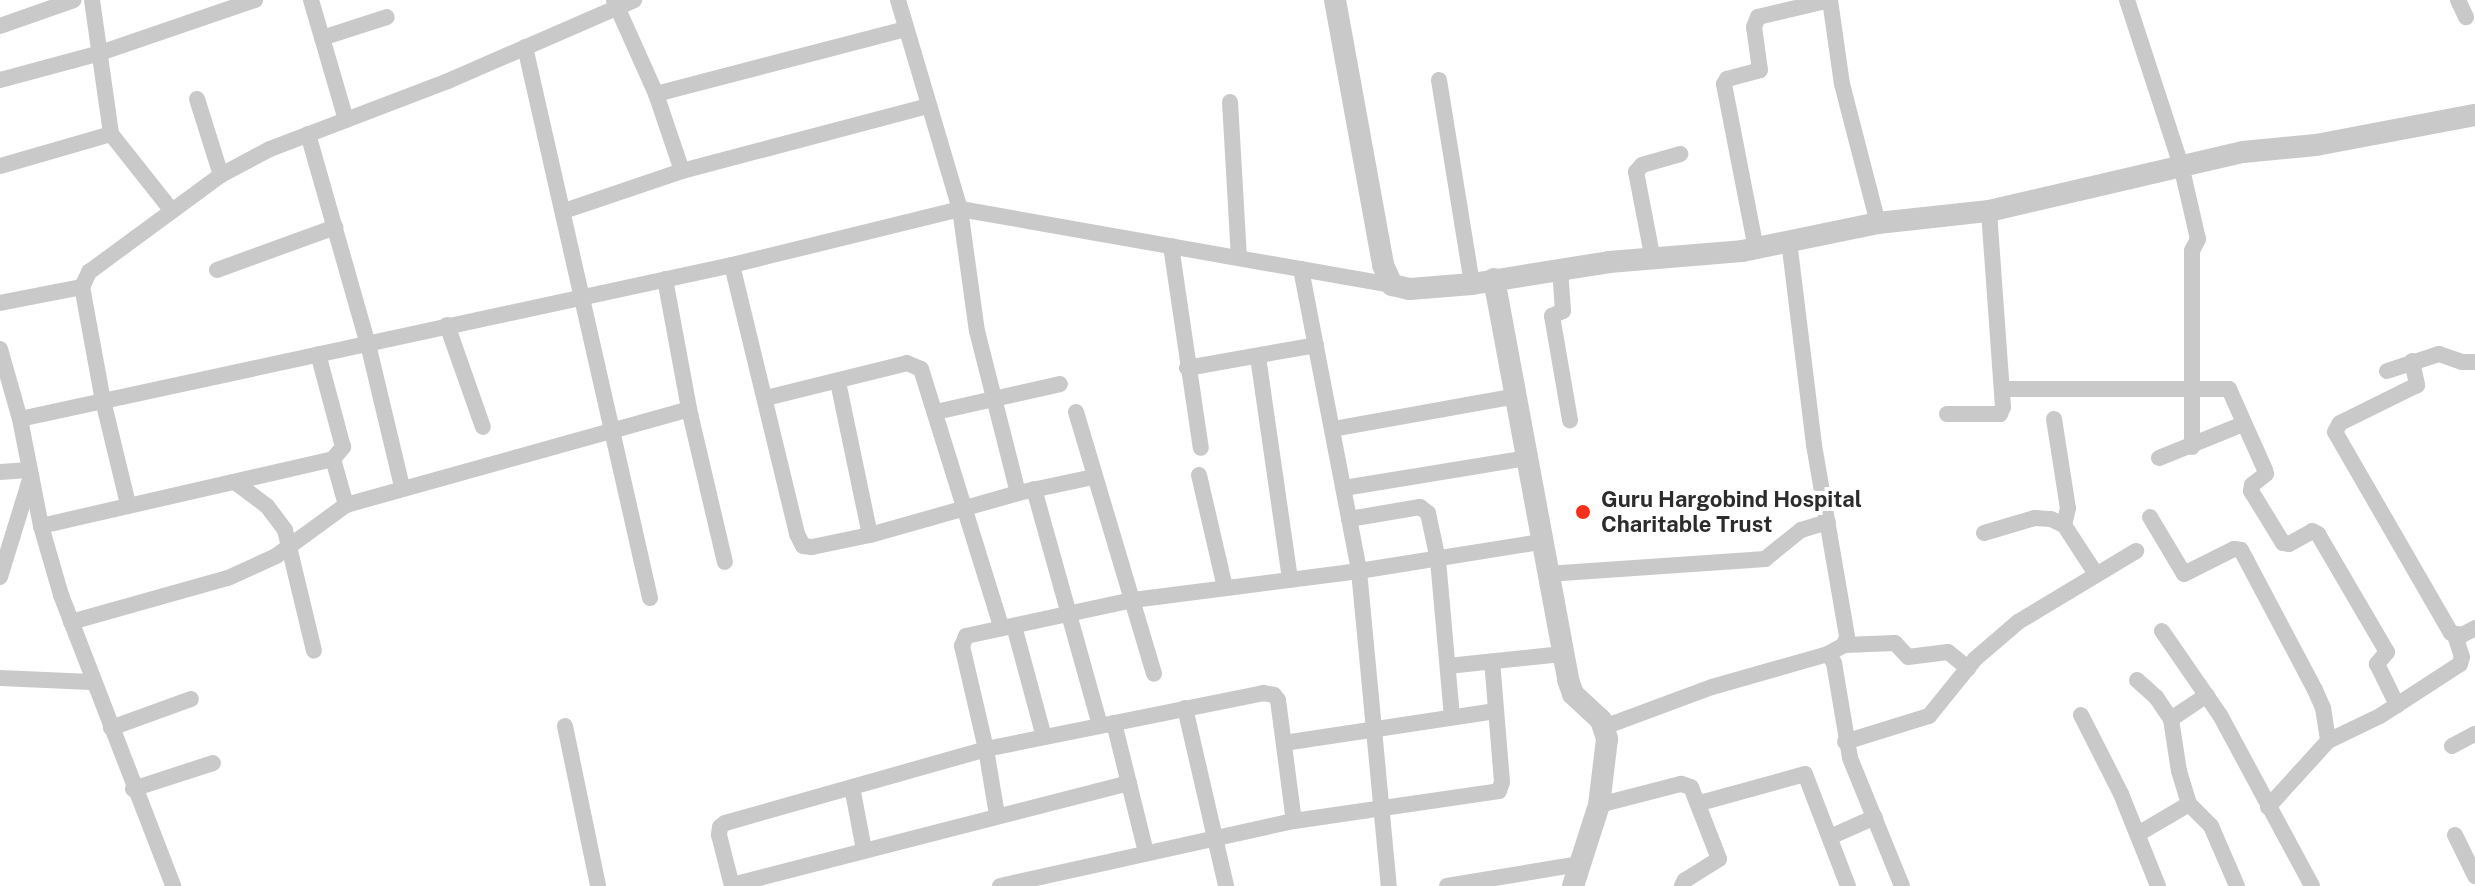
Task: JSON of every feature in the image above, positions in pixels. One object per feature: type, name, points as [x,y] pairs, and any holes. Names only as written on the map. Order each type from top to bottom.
[{"type":"street","points":[[0,26],[74,0]]},
{"type":"street","points":[[92,0],[111,134],[172,211]]},
{"type":"street","points":[[0,80],[100,53],[232,4],[255,0]]},
{"type":"street","points":[[311,0],[346,120]]},
{"type":"street","points":[[128,504],[103,401],[82,287],[89,272],[221,175],[308,134],[525,47],[615,3],[634,0]]},
{"type":"street","points":[[898,0],[960,209],[977,331],[993,398],[1129,783],[1146,852]]},
{"type":"street","points":[[1335,0],[1383,265],[1392,285]]},
{"type":"street","points":[[1756,249],[1724,84],[1727,79],[1760,70],[1754,27],[1758,17],[1830,0],[1842,84],[1878,223]]},
{"type":"street","points":[[2127,0],[2181,165],[2198,239],[2192,251],[2192,447]]},
{"type":"street","points":[[2458,0],[2466,17]]},
{"type":"street","points":[[615,3],[656,94],[682,171]]},
{"type":"street","points":[[322,38],[387,17]]},
{"type":"street","points":[[656,94],[906,29]]},
{"type":"street","points":[[525,47],[650,598]]},
{"type":"street","points":[[1439,80],[1483,282],[1516,396],[1562,654],[1573,694],[1604,727],[1608,756],[1599,805],[1575,875],[1447,886]]},
{"type":"street","points":[[197,99],[221,175]]},
{"type":"street","points":[[1230,102],[1239,257]]},
{"type":"street","points":[[564,211],[682,171],[928,106]]},
{"type":"street","points":[[20,419],[732,265],[960,209],[1410,289],[1483,282],[1560,269],[1756,249],[1878,223],[1989,211],[2243,152],[2316,145],[2475,115]]},
{"type":"street","points":[[0,166],[111,134]]},
{"type":"street","points":[[308,134],[368,344],[402,487]]},
{"type":"street","points":[[1653,260],[1636,172],[1642,165],[1680,154]]},
{"type":"street","points":[[1947,414],[2000,414],[2003,389],[1989,211]]},
{"type":"street","points":[[217,270],[335,227]]},
{"type":"street","points":[[1789,241],[1814,445],[1847,637],[1844,645]]},
{"type":"street","points":[[1171,246],[1201,448]]},
{"type":"street","points":[[732,265],[799,542],[812,547],[870,535],[964,507],[1093,477]]},
{"type":"street","points":[[1301,269],[1359,571],[1389,886]]},
{"type":"street","points":[[1560,269],[1563,311],[1552,316],[1570,420]]},
{"type":"street","points":[[665,279],[689,409],[725,562]]},
{"type":"street","points":[[0,303],[82,287]]},
{"type":"street","points":[[447,325],[483,427]]},
{"type":"street","points":[[1187,368],[1316,345]]},
{"type":"street","points":[[0,349],[20,419],[41,526],[71,622],[91,682],[173,886]]},
{"type":"street","points":[[41,526],[333,459],[343,447],[318,354]]},
{"type":"street","points":[[2387,371],[2439,354],[2462,362],[2475,362]]},
{"type":"street","points":[[1258,357],[1290,580]]},
{"type":"street","points":[[2268,807],[2328,741],[2397,705],[2460,664],[2462,657],[2455,636],[2335,432],[2340,423],[2417,385],[2412,361]]},
{"type":"street","points":[[766,398],[915,363],[925,376],[964,507],[1044,737]]},
{"type":"street","points":[[838,382],[870,535]]},
{"type":"street","points":[[936,412],[1060,384]]},
{"type":"street","points":[[2003,389],[2229,389],[2236,398],[2243,424],[2266,474],[2252,485],[2251,491],[2283,543],[2289,544],[2312,531],[2318,534],[2387,652],[2377,664],[2397,705]]},
{"type":"street","points":[[1333,429],[1516,396]]},
{"type":"street","points":[[71,622],[228,578],[291,546],[346,505],[689,409]]},
{"type":"street","points":[[1076,412],[1154,674]]},
{"type":"street","points":[[2054,419],[2068,508],[2064,525]]},
{"type":"street","points":[[2159,458],[2243,424]]},
{"type":"street","points":[[1344,488],[1527,458]]},
{"type":"street","points":[[333,459],[346,505]]},
{"type":"street","points":[[0,472],[30,473]]},
{"type":"street","points":[[0,577],[30,473]]},
{"type":"street","points":[[1199,475],[1225,588]]},
{"type":"street","points":[[235,482],[278,518],[291,546],[314,651]]},
{"type":"street","points":[[1349,519],[1425,508],[1438,560],[1452,717]]},
{"type":"street","points":[[2150,517],[2184,574],[2234,549],[2241,550],[2315,690],[2323,708],[2328,741]]},
{"type":"street","points":[[1984,533],[2035,518],[2051,519],[2064,525],[2096,574]]},
{"type":"street","points":[[1547,574],[1765,559],[1801,530],[1828,522]]},
{"type":"street","points":[[997,815],[986,749],[961,642],[966,636],[1133,600],[1438,560],[1541,542]]},
{"type":"street","points":[[1845,742],[1929,716],[1968,668],[2018,622],[2136,551]]},
{"type":"street","points":[[2455,636],[2475,628]]},
{"type":"street","points":[[2162,631],[2207,695],[2312,886]]},
{"type":"street","points":[[1604,727],[1726,682],[1828,654],[1844,645],[1895,643],[1908,657],[1948,652],[1968,668]]},
{"type":"street","points":[[1448,666],[1562,654]]},
{"type":"street","points":[[1828,654],[1834,663],[1845,742],[1902,886]]},
{"type":"street","points":[[1000,886],[1294,821],[1499,791],[1502,782],[1492,661]]},
{"type":"street","points":[[0,678],[91,682]]},
{"type":"street","points":[[2137,680],[2171,719],[2179,771],[2189,804],[2211,826],[2237,886]]},
{"type":"street","points":[[1129,783],[732,886],[719,835],[723,824],[986,749],[1263,693],[1274,695],[1294,821]]},
{"type":"street","points":[[2171,719],[2207,695]]},
{"type":"street","points":[[111,728],[191,699]]},
{"type":"street","points":[[1185,708],[1226,886]]},
{"type":"street","points":[[1284,743],[1496,711]]},
{"type":"street","points":[[2081,715],[2138,834],[2158,886]]},
{"type":"street","points":[[565,726],[598,886]]},
{"type":"street","points":[[2452,746],[2475,734]]},
{"type":"street","points":[[133,789],[213,763]]},
{"type":"street","points":[[1700,803],[1805,774],[1848,886]]},
{"type":"street","points":[[1599,805],[1684,784],[1691,787],[1700,803],[1719,859],[1685,880],[1682,886]]},
{"type":"street","points":[[852,787],[864,850]]},
{"type":"street","points":[[2138,834],[2189,804]]},
{"type":"street","points":[[1830,837],[1875,817]]},
{"type":"street","points":[[2455,835],[2475,876]]},
{"type":"place","name":"Guru Hargobind Hospital Charitable Trust","points":[[1583,512]]}]
